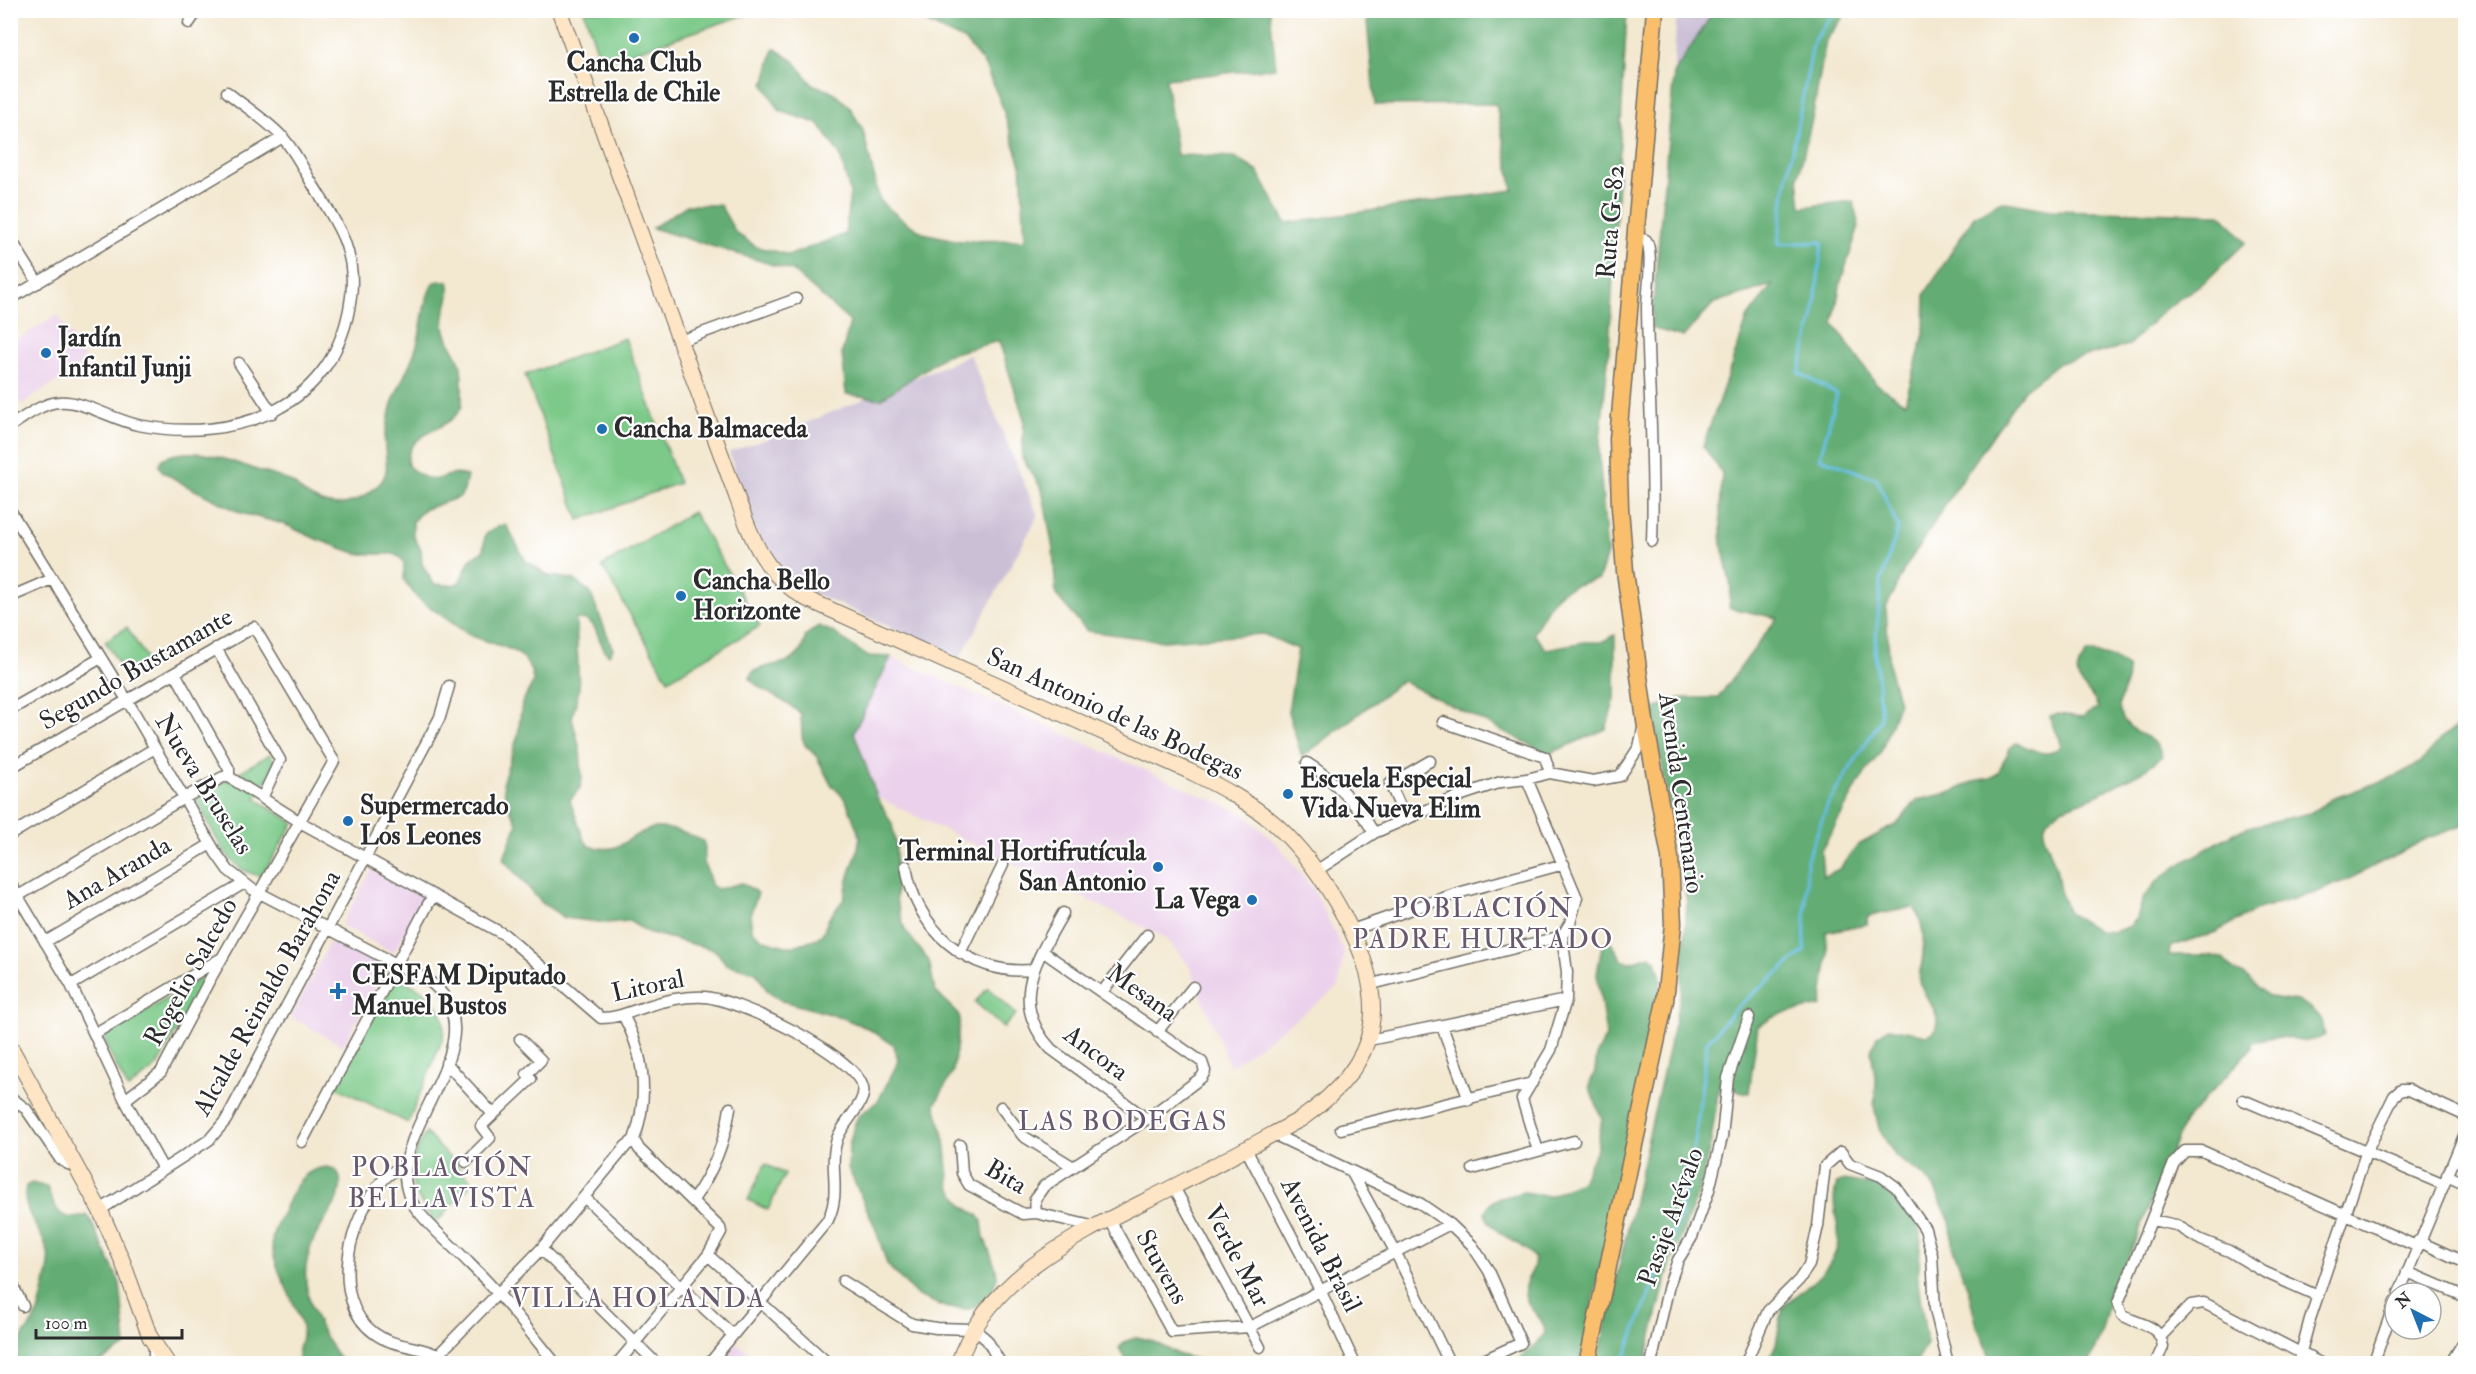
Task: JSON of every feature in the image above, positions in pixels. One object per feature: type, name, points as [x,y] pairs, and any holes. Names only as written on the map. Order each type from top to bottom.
[{"type":"main road","name":"Ruta G-82","points":[[1618,439],[1655,10]]},
{"type":"main road","name":"Avenida Centenario","points":[[1587,1364],[1665,1001],[1671,950],[1673,899],[1670,857],[1645,721],[1622,540],[1618,439]]},
{"type":"street","points":[[189,23],[198,10]]},
{"type":"street","name":"San Antonio de las Bodegas","points":[[559,10],[755,546],[772,572],[788,587],[817,604],[1210,782],[1245,802],[1275,824],[1316,871],[1352,930],[1372,984],[1373,1013],[1369,1040],[1348,1075],[1333,1093],[1301,1119],[1072,1240],[1014,1281],[990,1306],[974,1329],[958,1364]]},
{"type":"street","points":[[10,426],[41,407],[57,402],[70,402],[138,425],[193,430],[238,425],[272,413],[310,386],[330,358],[348,316],[353,276],[351,257],[344,237],[283,137],[227,92]]},
{"type":"street","points":[[10,299],[283,137]]},
{"type":"street","points":[[1635,237],[1646,240],[1650,250],[1647,307],[1653,441],[1652,542]]},
{"type":"street","points":[[10,238],[39,283]]},
{"type":"street","points":[[680,341],[796,299]]},
{"type":"street","points":[[239,363],[272,413]]},
{"type":"street","name":"Nueva Bruselas","points":[[10,510],[14,522],[127,700],[222,862],[243,884],[260,894],[429,981],[441,991],[450,1004],[455,1036],[446,1063],[411,1142],[406,1163]]},
{"type":"street","points":[[10,597],[52,579]]},
{"type":"street","name":"Segundo Bustamante","points":[[10,768],[254,627]]},
{"type":"street","name":"Rogelio Salcedo","points":[[125,1100],[162,1072],[334,761],[254,627]]},
{"type":"street","points":[[216,648],[280,760],[262,798]]},
{"type":"street","points":[[10,710],[101,658]]},
{"type":"street","points":[[18,896],[184,798],[223,777],[229,777],[230,768],[175,673]]},
{"type":"street","name":"Alcalde Reinaldo Barahona","points":[[100,1210],[208,1140],[221,1128],[440,717],[449,686]]},
{"type":"street","points":[[1316,871],[1374,833],[1462,795],[1501,782],[1550,773],[1593,782],[1620,776],[1639,747],[1645,721]]},
{"type":"street","points":[[1443,722],[1545,757],[1550,773]]},
{"type":"street","points":[[10,835],[155,748]]},
{"type":"street","points":[[1406,819],[1390,784],[1430,761]]},
{"type":"street","points":[[1307,763],[1347,795],[1374,833]]},
{"type":"street","name":"Litoral","points":[[229,777],[300,822],[505,935],[601,1018],[623,1015],[664,1002],[691,998],[705,997],[733,1004],[771,1018],[797,1033],[841,1063],[862,1084],[863,1099],[847,1119],[835,1147],[833,1157],[836,1190],[831,1213],[824,1226],[709,1364]]},
{"type":"street","points":[[1527,779],[1577,898],[1570,923],[1562,936],[1567,972],[1566,1000],[1551,1050],[1522,1099],[1538,1151]]},
{"type":"street","name":"Ana Aranda","points":[[45,942],[211,844]]},
{"type":"street","points":[[1352,930],[1458,893],[1564,864]]},
{"type":"street","points":[[960,953],[1003,865]]},
{"type":"street","points":[[906,866],[910,888],[925,919],[941,938],[960,953],[992,967],[1032,970]]},
{"type":"street","points":[[10,883],[70,985],[125,1100],[163,1169]]},
{"type":"street","points":[[70,985],[243,884]]},
{"type":"street","points":[[302,1142],[433,895]]},
{"type":"street","name":"Ancora","points":[[1063,913],[1032,970],[1028,993],[1035,1028],[1051,1049],[1147,1119]]},
{"type":"street","points":[[1102,992],[1147,935]]},
{"type":"street","points":[[1372,984],[1562,936]]},
{"type":"street","name":"Mesana","points":[[1042,951],[1202,1062],[1205,1071],[1202,1077],[1147,1119]]},
{"type":"street","points":[[94,1034],[224,957]]},
{"type":"street","points":[[1157,1032],[1193,987]]},
{"type":"street","points":[[1369,1040],[1566,1000]]},
{"type":"street","points":[[439,1354],[541,1249],[626,1146],[634,1140],[643,1105],[643,1076],[635,1041],[623,1015]]},
{"type":"street","name":"Pasaje Arévalo","points":[[1651,1364],[1669,1285],[1678,1260],[1692,1237],[1709,1190],[1720,1150],[1728,1078],[1749,1017]]},
{"type":"street","points":[[1442,1026],[1469,1100]]},
{"type":"street","points":[[466,1162],[490,1138],[481,1126],[531,1079],[527,1074],[541,1060],[520,1039]]},
{"type":"street","points":[[10,1046],[100,1210],[122,1260],[154,1345],[168,1364]]},
{"type":"street","points":[[446,1063],[493,1114]]},
{"type":"street","points":[[1341,1129],[1532,1083]]},
{"type":"street","points":[[2299,1358],[2367,1153],[2394,1096],[2401,1090],[2413,1091],[2466,1116]]},
{"type":"street","points":[[10,1096],[26,1109],[60,1159],[78,1167]]},
{"type":"street","points":[[2243,1100],[2367,1153],[2444,1179],[2466,1184]]},
{"type":"street","points":[[1002,1107],[1023,1136],[1072,1166]]},
{"type":"street","points":[[693,1200],[715,1163],[725,1136],[730,1108]]},
{"type":"street","points":[[1036,1213],[1035,1199],[1040,1190],[1072,1166],[1147,1119]]},
{"type":"street","points":[[2403,1281],[2466,1131]]},
{"type":"street","points":[[1273,1134],[1421,1204],[1450,1224],[1472,1245],[1489,1271],[1521,1343],[1475,1364]]},
{"type":"street","points":[[617,1364],[708,1255],[719,1237],[720,1228],[639,1149],[634,1140]]},
{"type":"street","points":[[1473,1169],[1574,1141]]},
{"type":"street","name":"Bita","points":[[960,1145],[962,1173],[969,1185],[1023,1214],[1036,1213],[1096,1227]]},
{"type":"street","name":"Avenida Brasil","points":[[1246,1149],[1320,1290],[1355,1364]]},
{"type":"street","points":[[2155,1364],[2162,1352],[2161,1336],[2153,1328],[2125,1317],[2119,1312],[2118,1306],[2163,1187],[2174,1163],[2185,1151],[2202,1151],[2347,1216],[2466,1263]]},
{"type":"street","points":[[1745,1364],[1768,1311],[1799,1280],[1809,1265],[1818,1226],[1826,1166],[1841,1152],[1850,1164],[1889,1180],[1922,1222],[1931,1246],[1933,1297],[1948,1364]]},
{"type":"street","points":[[406,1163],[407,1189],[417,1210],[498,1295],[556,1364]]},
{"type":"street","points":[[406,1163],[382,1181],[362,1213],[350,1254],[349,1292],[359,1318],[380,1337],[396,1345],[426,1349],[439,1354],[450,1364]]},
{"type":"street","points":[[1351,1171],[1395,1251],[1450,1364]]},
{"type":"street","name":"Verde Mar","points":[[1174,1187],[1260,1347]]},
{"type":"street","points":[[584,1197],[733,1335]]},
{"type":"street","name":"Stuvens","points":[[1110,1220],[1172,1332],[1250,1328]]},
{"type":"street","points":[[2152,1220],[2182,1227],[2201,1240],[2229,1251],[2264,1272],[2318,1296]]},
{"type":"street","points":[[1250,1328],[1450,1224]]},
{"type":"street","points":[[541,1249],[657,1364]]},
{"type":"street","points":[[708,1255],[829,1364]]},
{"type":"street","points":[[2407,1272],[2466,1297]]},
{"type":"street","points":[[10,1280],[23,1306]]},
{"type":"street","points":[[843,1281],[912,1323],[936,1328],[974,1329],[987,1340],[1001,1364]]},
{"type":"street","points":[[2161,1336],[2191,1305],[2204,1303],[2299,1358],[2322,1364]]},
{"type":"street","points":[[2373,1364],[2383,1336]]},
{"type":"street","points":[[2450,1364],[2466,1338]]},
{"type":"street","points":[[154,1345],[154,1364]]},
{"type":"shaded area","points":[[1677,10],[1714,11],[1674,73],[1674,57]]},
{"type":"shaded area","name":"Jardín Infantil Junji","points":[[58,315],[87,362],[22,404],[18,400],[11,403],[11,343]]},
{"type":"shaded area","points":[[970,355],[1038,516],[960,658],[800,587],[783,574],[758,539],[729,452],[772,437]]},
{"type":"shaded area","name":"Terminal Hortifrutícula San Antonio","points":[[891,657],[1244,814],[1277,844],[1313,889],[1344,951],[1338,988],[1230,1067],[1190,967],[1166,938],[877,797],[854,732]]},
{"type":"shaded area","points":[[372,869],[424,898],[393,953],[341,925]]},
{"type":"shaded area","name":"CESFAM Diputado Manuel Bustos","points":[[333,936],[387,966],[343,1046],[291,1017]]},
{"type":"shaded area","points":[[737,1343],[762,1363],[721,1363]]},
{"type":"green space","name":"Cancha Club Estrella de Chile","points":[[750,10],[751,13],[601,63],[584,11]]},
{"type":"green space","points":[[906,11],[1270,11],[1276,68],[1166,79],[1177,155],[1235,157],[1257,171],[1286,223],[1513,190],[1496,104],[1375,105],[1366,11],[1627,11],[1609,350],[1599,451],[1607,554],[1599,579],[1572,586],[1557,596],[1551,602],[1533,634],[1546,649],[1584,642],[1601,642],[1615,635],[1615,699],[1606,729],[1549,754],[1402,681],[1302,757],[1288,712],[1298,649],[1263,634],[1163,641],[1087,631],[1056,595],[1053,549],[1042,489],[1022,458],[1024,419],[999,341],[946,355],[881,399],[846,394],[842,353],[850,322],[793,271],[652,228],[687,205],[720,205],[736,233],[757,247],[790,255],[845,234],[850,193],[840,155],[819,124],[780,111],[764,85],[774,48],[794,61],[812,84],[833,92],[849,106],[863,130],[880,201],[904,221],[923,233],[960,241],[1025,240],[1021,165],[1001,103],[984,64],[965,41]]},
{"type":"green space","points":[[1714,11],[1848,11],[1826,40],[1813,115],[1798,177],[1801,207],[1853,201],[1859,226],[1841,281],[1833,323],[1877,385],[1905,403],[1924,334],[1925,294],[1974,216],[2001,201],[2051,210],[2221,214],[2246,242],[2207,280],[2165,309],[2129,345],[2059,363],[2024,390],[1951,496],[1905,568],[1886,608],[1890,671],[1899,702],[1881,752],[1863,776],[1821,851],[1823,877],[1839,869],[1858,845],[1897,824],[1917,800],[1949,793],[1978,780],[1991,778],[1998,773],[2010,748],[2016,743],[2044,753],[2050,753],[2061,746],[2050,716],[2058,714],[2082,717],[2098,708],[2078,677],[2077,670],[2087,653],[2108,656],[2127,667],[2127,681],[2119,704],[2122,717],[2131,728],[2155,744],[2162,757],[2141,772],[2091,798],[2060,810],[2047,820],[2044,828],[2044,836],[2056,867],[2060,891],[2069,913],[2098,931],[2114,932],[2130,926],[2136,919],[2144,897],[2155,883],[2174,868],[2232,834],[2248,827],[2310,813],[2332,799],[2398,775],[2421,762],[2442,737],[2465,722],[2465,825],[2428,838],[2353,877],[2315,893],[2261,908],[2216,932],[2170,947],[2169,955],[2210,955],[2224,959],[2234,970],[2246,976],[2269,997],[2298,1001],[2311,1008],[2322,1021],[2325,1035],[2307,1041],[2276,1037],[2252,1042],[2252,1048],[2184,1122],[2107,1309],[2101,1334],[2089,1363],[1992,1363],[1977,1326],[1968,1289],[1952,1246],[1951,1224],[1934,1187],[1923,1175],[1896,1157],[1879,1129],[1874,1106],[1876,1083],[1871,1051],[1877,1036],[1889,1028],[1927,1035],[1934,1032],[1937,1025],[1935,1012],[1919,978],[1923,940],[1922,926],[1914,907],[1869,916],[1867,924],[1826,932],[1828,955],[1821,1006],[1779,1014],[1758,1026],[1749,1093],[1719,1087],[1711,1141],[1700,1188],[1667,1275],[1645,1363],[1597,1364],[1681,993],[1687,903],[1652,709],[1681,698],[1718,698],[1777,618],[1729,608],[1731,586],[1722,546],[1720,510],[1722,473],[1703,446],[1748,317],[1772,285],[1714,303],[1683,337],[1651,328],[1674,73]]},
{"type":"green space","points":[[448,281],[449,294],[444,326],[446,336],[461,365],[462,406],[448,422],[420,438],[413,445],[409,454],[408,466],[428,479],[435,480],[458,474],[467,476],[464,491],[460,497],[423,510],[413,521],[413,536],[421,549],[422,564],[434,584],[459,583],[470,560],[483,551],[485,535],[498,526],[506,525],[526,561],[549,576],[573,579],[590,592],[613,649],[609,655],[590,622],[576,619],[579,690],[572,718],[580,749],[582,780],[580,788],[570,800],[584,840],[589,846],[608,849],[654,828],[676,830],[690,835],[703,841],[704,863],[712,886],[718,889],[742,883],[758,893],[750,915],[752,930],[764,940],[794,946],[817,938],[823,933],[829,918],[844,899],[860,837],[846,800],[830,783],[817,757],[805,745],[802,737],[801,714],[750,679],[752,672],[792,659],[803,646],[806,635],[819,626],[833,632],[867,656],[891,657],[854,732],[877,797],[892,824],[896,846],[896,900],[905,930],[929,961],[935,991],[960,1019],[953,1071],[935,1105],[945,1141],[950,1187],[963,1206],[978,1215],[982,1221],[984,1237],[996,1269],[997,1277],[992,1292],[977,1306],[970,1309],[948,1308],[918,1296],[892,1270],[887,1264],[875,1227],[848,1168],[849,1145],[855,1123],[859,1115],[878,1101],[896,1066],[898,1059],[893,1044],[867,1028],[838,1016],[782,1001],[768,992],[756,972],[726,964],[717,952],[711,949],[647,932],[629,921],[607,923],[565,918],[542,903],[503,859],[517,825],[506,803],[503,781],[518,735],[522,703],[533,682],[532,673],[524,658],[512,650],[469,635],[417,598],[404,580],[404,564],[401,558],[394,554],[358,554],[316,539],[284,524],[241,513],[185,485],[163,472],[159,466],[162,459],[173,455],[197,453],[232,461],[285,479],[307,495],[326,503],[345,504],[363,497],[384,478],[387,466],[384,441],[392,404],[417,345],[429,291],[433,283]]},
{"type":"green space","name":"Cancha Balmaceda","points":[[625,338],[679,483],[579,520],[525,375]]},
{"type":"green space","name":"Cancha Bello Horizonte","points":[[693,512],[760,626],[668,680],[602,566]]},
{"type":"green space","points":[[127,627],[151,666],[128,680],[105,641]]},
{"type":"green space","points":[[270,754],[275,763],[256,799],[294,823],[261,877],[243,870],[228,856],[196,798]]},
{"type":"green space","points":[[1607,940],[1623,961],[1631,962],[1650,956],[1656,960],[1661,979],[1658,1004],[1580,1363],[1517,1363],[1545,1333],[1544,1326],[1529,1306],[1525,1295],[1534,1258],[1493,1227],[1485,1212],[1490,1203],[1497,1199],[1524,1192],[1550,1196],[1582,1181],[1597,1148],[1602,1119],[1589,1086],[1595,1071],[1597,1054],[1606,1036],[1597,974],[1602,945]]},
{"type":"green space","points":[[208,974],[157,1066],[128,1089],[109,1052],[104,1036]]},
{"type":"green space","points":[[394,976],[415,986],[432,998],[442,1014],[444,1025],[443,1038],[408,1123],[336,1087]]},
{"type":"green space","points":[[988,988],[1016,1014],[1003,1028],[975,1002]]},
{"type":"green space","points":[[426,1133],[473,1182],[436,1223],[420,1200],[412,1180],[411,1169],[414,1158]]},
{"type":"green space","points":[[765,1164],[785,1174],[768,1210],[748,1200]]},
{"type":"green space","points":[[327,1167],[335,1169],[340,1177],[341,1186],[335,1204],[311,1245],[306,1266],[307,1291],[322,1331],[344,1363],[304,1363],[298,1359],[302,1327],[274,1257],[273,1235],[289,1198],[301,1179],[312,1171]]},
{"type":"green space","points":[[1844,1180],[1887,1187],[1915,1214],[1921,1235],[1918,1282],[1927,1344],[1916,1363],[1767,1364],[1776,1344],[1783,1307],[1821,1274],[1835,1254],[1838,1230],[1834,1195],[1837,1183]]},
{"type":"green space","points":[[32,1183],[47,1187],[56,1208],[65,1216],[71,1218],[88,1215],[120,1283],[126,1346],[98,1363],[11,1363],[18,1344],[37,1315],[49,1265],[45,1244],[27,1207],[26,1186]]},
{"type":"green space","points":[[1136,1337],[1150,1340],[1180,1355],[1211,1363],[1128,1363],[1119,1348]]},
{"type":"waterway","points":[[1622,1364],[1680,1216],[1695,1142],[1707,1042],[1736,1008],[1804,951],[1807,860],[1828,804],[1881,719],[1875,651],[1881,581],[1898,528],[1877,479],[1820,458],[1837,394],[1799,373],[1814,314],[1822,242],[1778,244],[1786,183],[1814,40],[1836,10]]},
{"type":"place","name":"Cancha Club Estrella de Chile","points":[[634,38]]},
{"type":"place","name":"Jardín Infantil Junji","points":[[46,353]]},
{"type":"place","name":"Cancha Balmaceda","points":[[602,429]]},
{"type":"place","name":"Cancha Bello Horizonte","points":[[681,596]]},
{"type":"place","name":"Escuela Especial Vida Nueva Elim","points":[[1288,794]]},
{"type":"place","name":"Supermercado Los Leones","points":[[348,821]]},
{"type":"place","name":"Terminal Hortifrutícula San Antonio","points":[[1158,867]]},
{"type":"place","name":"La Vega","points":[[1252,900]]},
{"type":"place","name":"CESFAM Diputado Manuel Bustos","points":[[338,991]]},
{"type":"district","name":"POBLACIÓN PADRE HURTADO","points":[[1483,924]]},
{"type":"district","name":"LAS BODEGAS","points":[[1123,1121]]},
{"type":"district","name":"POBLACIÓN BELLAVISTA","points":[[442,1182]]},
{"type":"district","name":"VILLA HOLANDA","points":[[638,1298]]}]
